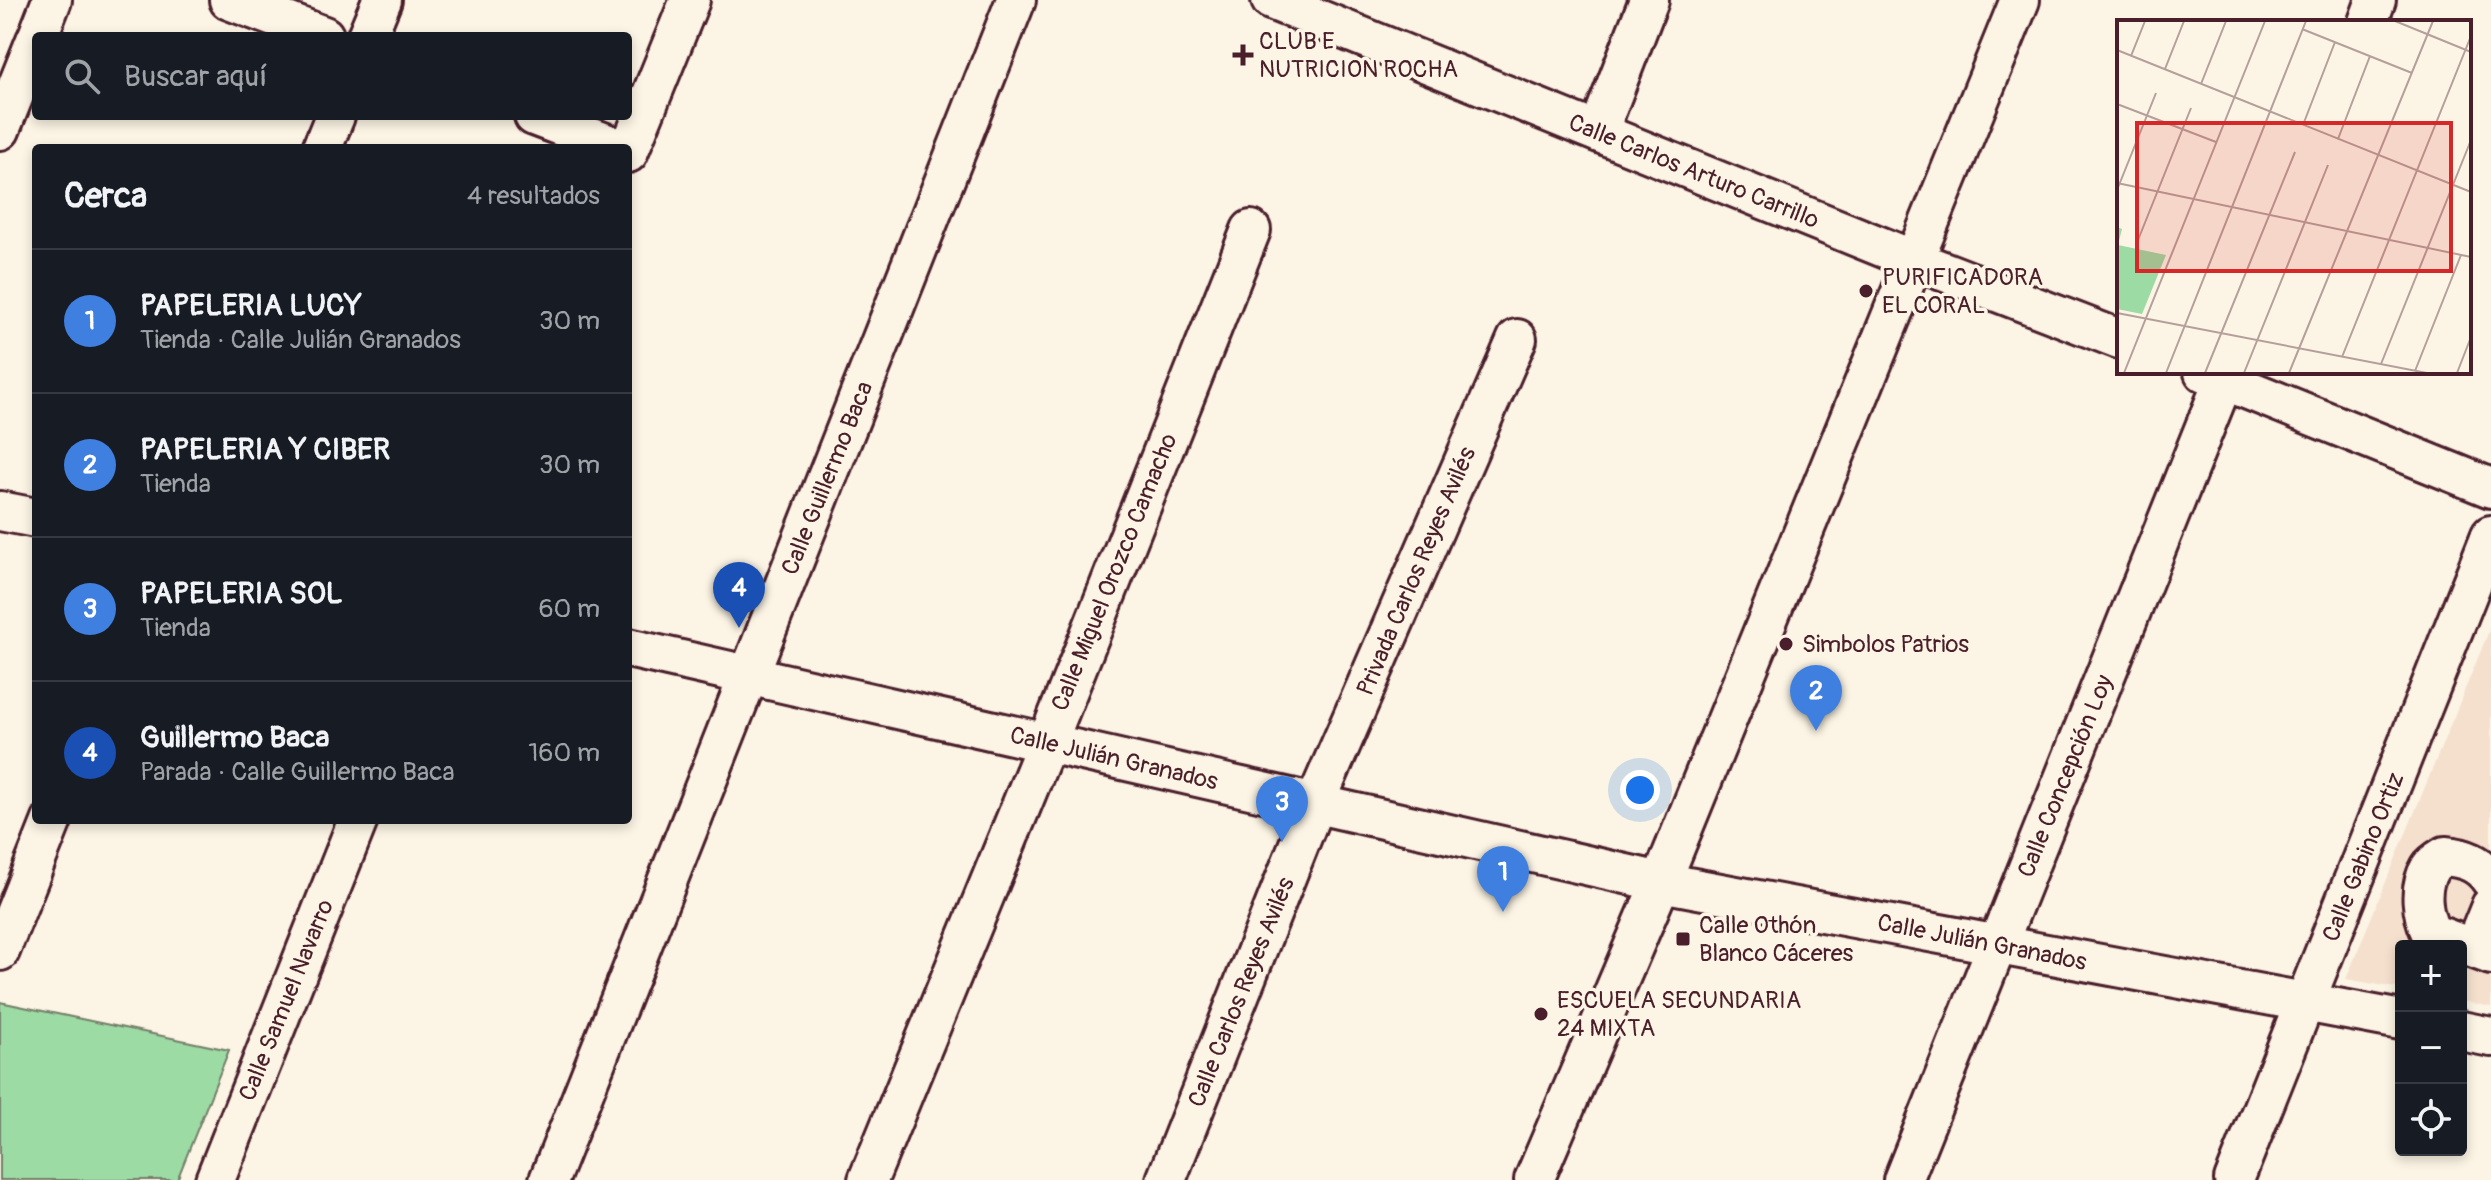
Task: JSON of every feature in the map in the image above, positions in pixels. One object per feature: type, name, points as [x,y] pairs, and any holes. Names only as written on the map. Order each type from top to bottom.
[{"type":"street","points":[[39,32],[52,0]]},
{"type":"street","points":[[229,0],[313,32]]},
{"type":"street","points":[[369,32],[382,0]]},
{"type":"street","points":[[631,144],[690,0]]},
{"type":"street","name":"Calle Guillermo Baca","points":[[549,1180],[1016,0]]},
{"type":"street","name":"Calle Carlos Arturo Carrillo","points":[[1271,0],[1317,9],[1598,132],[2117,338]]},
{"type":"street","points":[[1598,132],[1649,0]]},
{"type":"street","points":[[1534,1180],[1661,882],[2020,0]]},
{"type":"street","points":[[2369,20],[2376,0]]},
{"type":"street","points":[[0,130],[32,50]]},
{"type":"street","points":[[324,144],[333,120]]},
{"type":"street","points":[[545,120],[608,144]]},
{"type":"street","name":"Calle Miguel Orozco Camacho","points":[[868,1180],[1047,743],[1251,230]]},
{"type":"street","name":"Privada Carlos Reyes Avilés","points":[[1315,804],[1517,339]]},
{"type":"street","points":[[2218,375],[2491,488]]},
{"type":"street","name":"Calle Concepción Loy","points":[[1903,1180],[2218,375]]},
{"type":"street","points":[[0,511],[32,517]]},
{"type":"street","name":"Calle Gabino Ortiz","points":[[2234,1180],[2491,535]]},
{"type":"street","name":"Calle Julián Granados","points":[[632,649],[1661,882],[2395,1019]]},
{"type":"street","name":"Calle Carlos Reyes Avilés","points":[[1166,1180],[1315,804]]},
{"type":"street","points":[[0,951],[50,824]]},
{"type":"street","name":"Calle Samuel Navarro","points":[[215,1180],[356,824]]},
{"type":"street","points":[[2491,880],[2476,864],[2462,857],[2445,856],[2430,866],[2423,889],[2423,916],[2431,933],[2482,952],[2491,906]]},
{"type":"street","points":[[2467,1032],[2491,1037]]},
{"type":"shaded area","points":[[2491,626],[2491,1007],[2467,1002],[2467,940],[2395,940],[2395,988],[2346,979]]},
{"type":"green space","points":[[0,1002],[229,1050],[177,1180],[0,1180]]},
{"type":"place","name":"CLUB E NUTRICION ROCHA","points":[[1243,55]]},
{"type":"place","name":"PURIFICADORA EL CORAL","points":[[1866,291]]},
{"type":"place","name":"Guillermo Baca","points":[[739,628]]},
{"type":"place","name":"Simbolos Patrios","points":[[1786,644]]},
{"type":"place","name":"PAPELERIA Y CIBER","points":[[1816,731]]},
{"type":"place","name":"PAPELERIA SOL","points":[[1282,842]]},
{"type":"place","name":"PAPELERIA LUCY","points":[[1503,912]]},
{"type":"place","name":"Calle Othón Blanco Cáceres","points":[[1683,939]]},
{"type":"place","name":"ESCUELA SECUNDARIA 24 MIXTA","points":[[1541,1014]]}]
